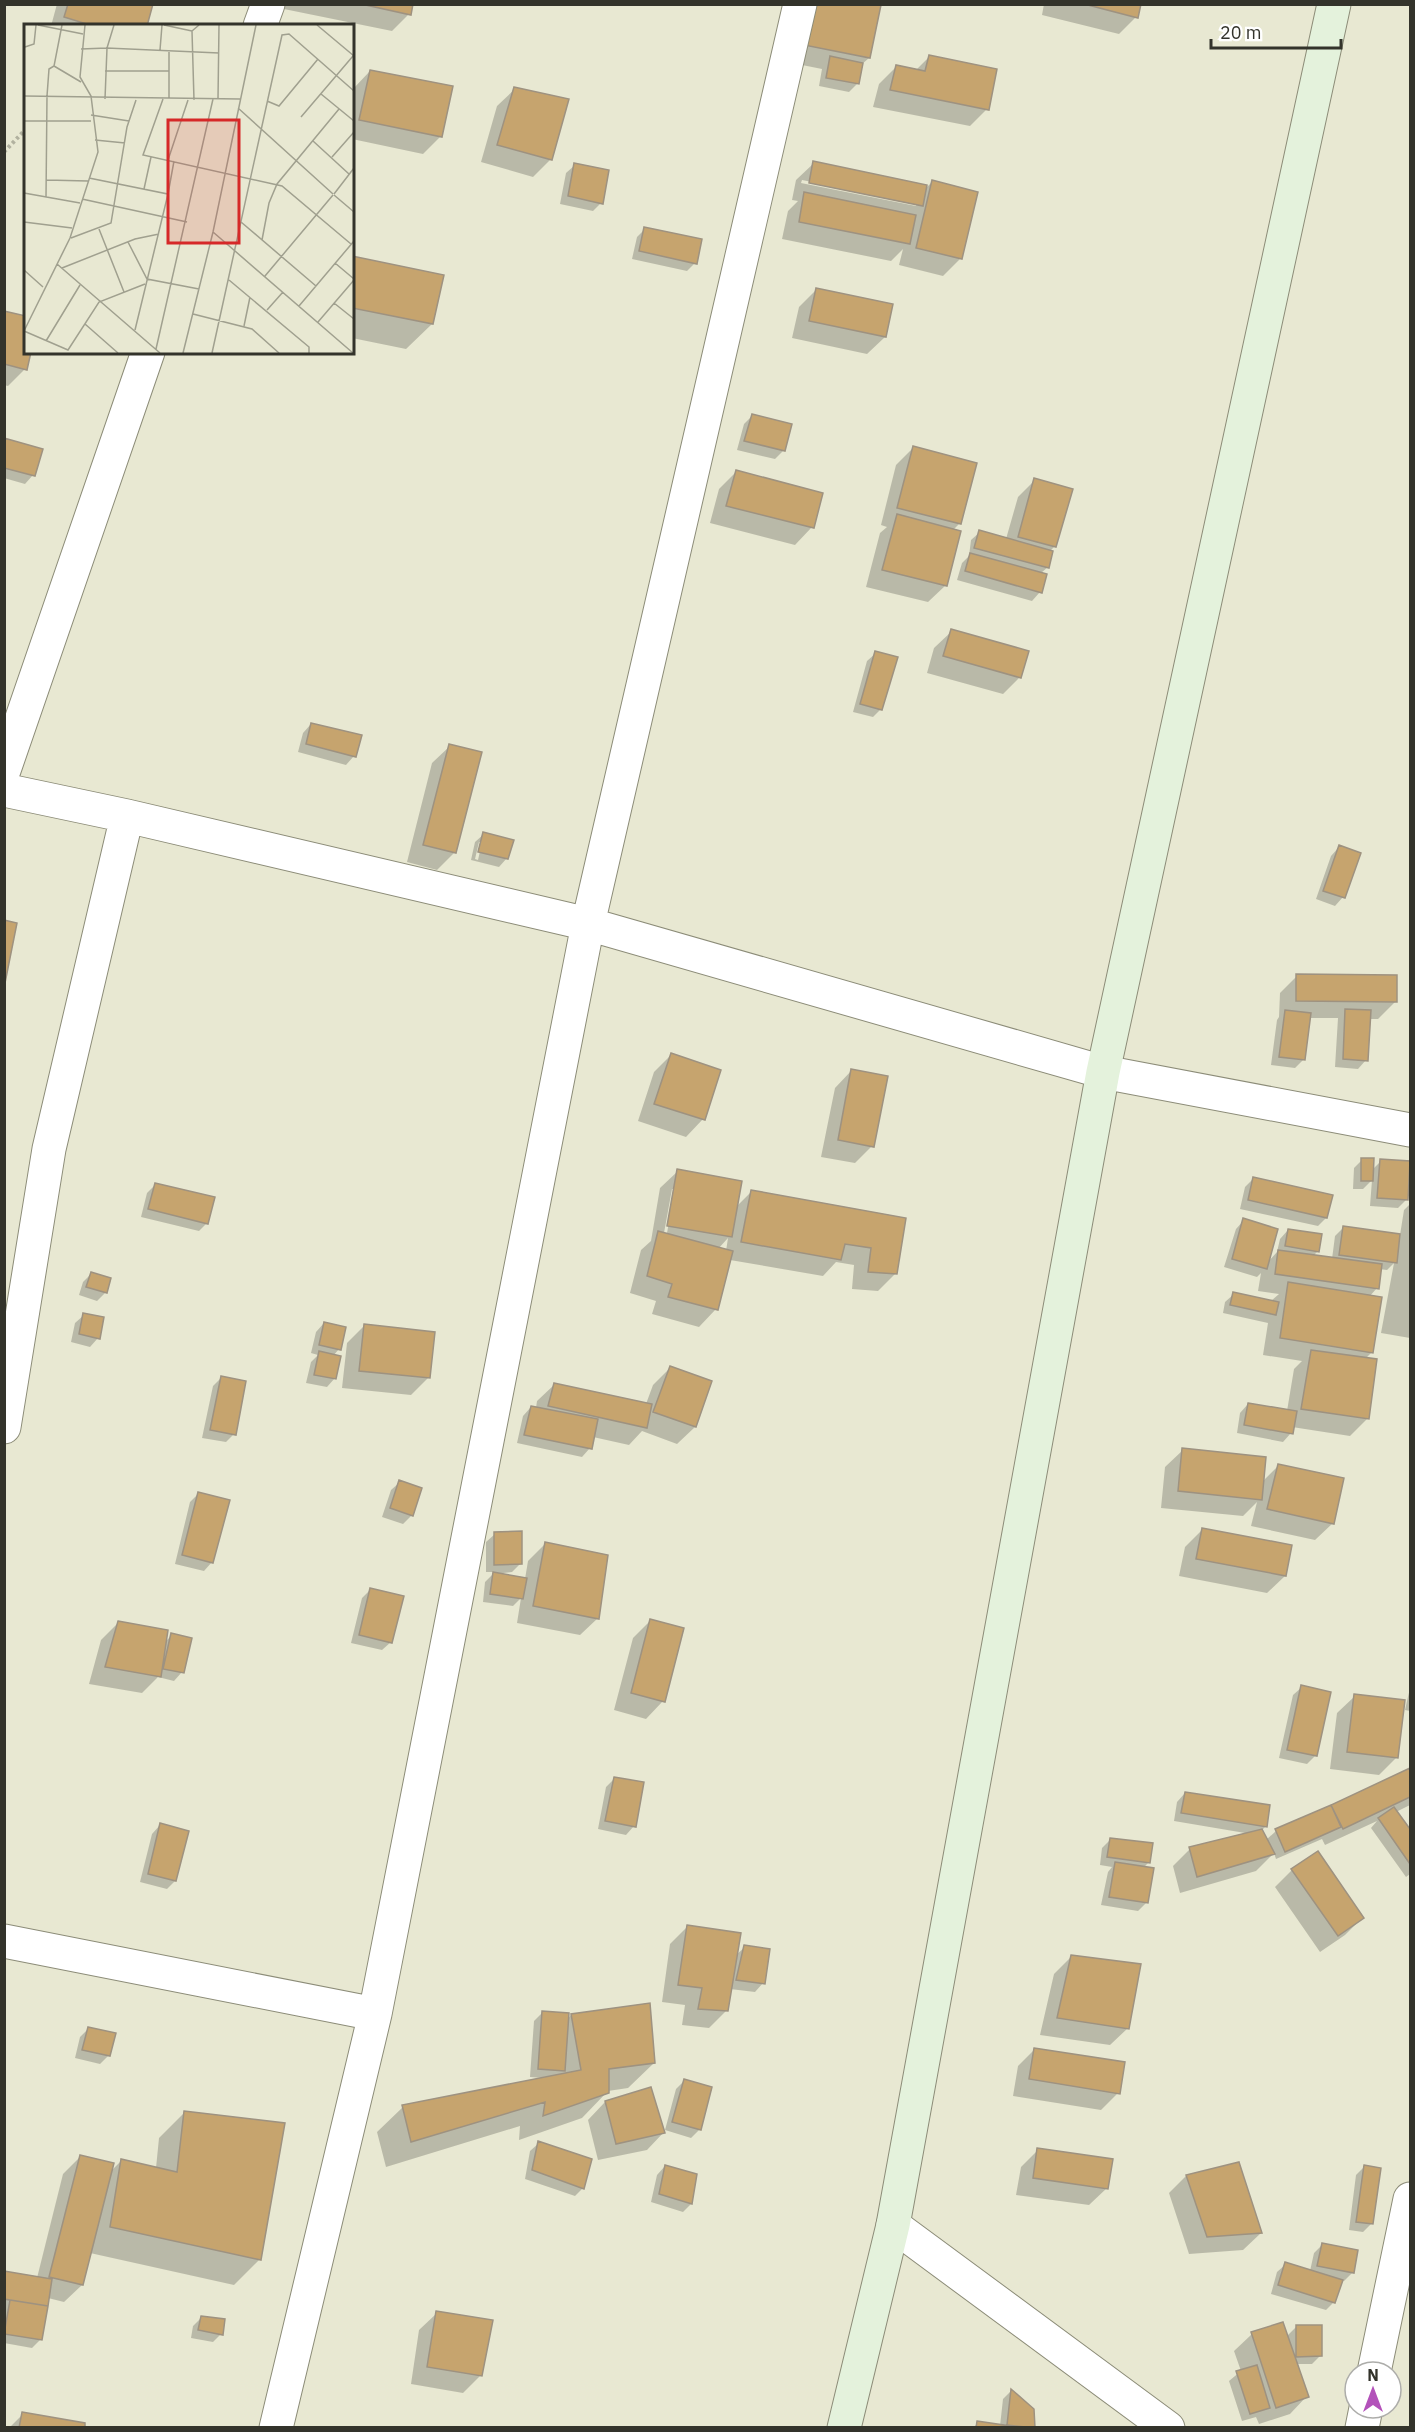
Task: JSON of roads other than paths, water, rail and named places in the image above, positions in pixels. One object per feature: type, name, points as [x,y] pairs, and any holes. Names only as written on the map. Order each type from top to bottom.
[{"type":"street","points":[[262,24],[268,4]]},
{"type":"street","points":[[276,2427],[375,2014],[588,924],[800,4]]},
{"type":"street","points":[[844,2427],[893,2225],[1103,1072],[1335,4]]},
{"type":"street","points":[[4,770],[147,354]]},
{"type":"street","points":[[4,790],[127,816],[588,924],[1103,1072],[1410,1130]]},
{"type":"street","points":[[4,1427],[49,1149],[127,816]]},
{"type":"street","points":[[4,1941],[375,2014]]},
{"type":"street","points":[[1376,2360],[1410,2199]]},
{"type":"street","points":[[893,2225],[1168,2427]]}]
